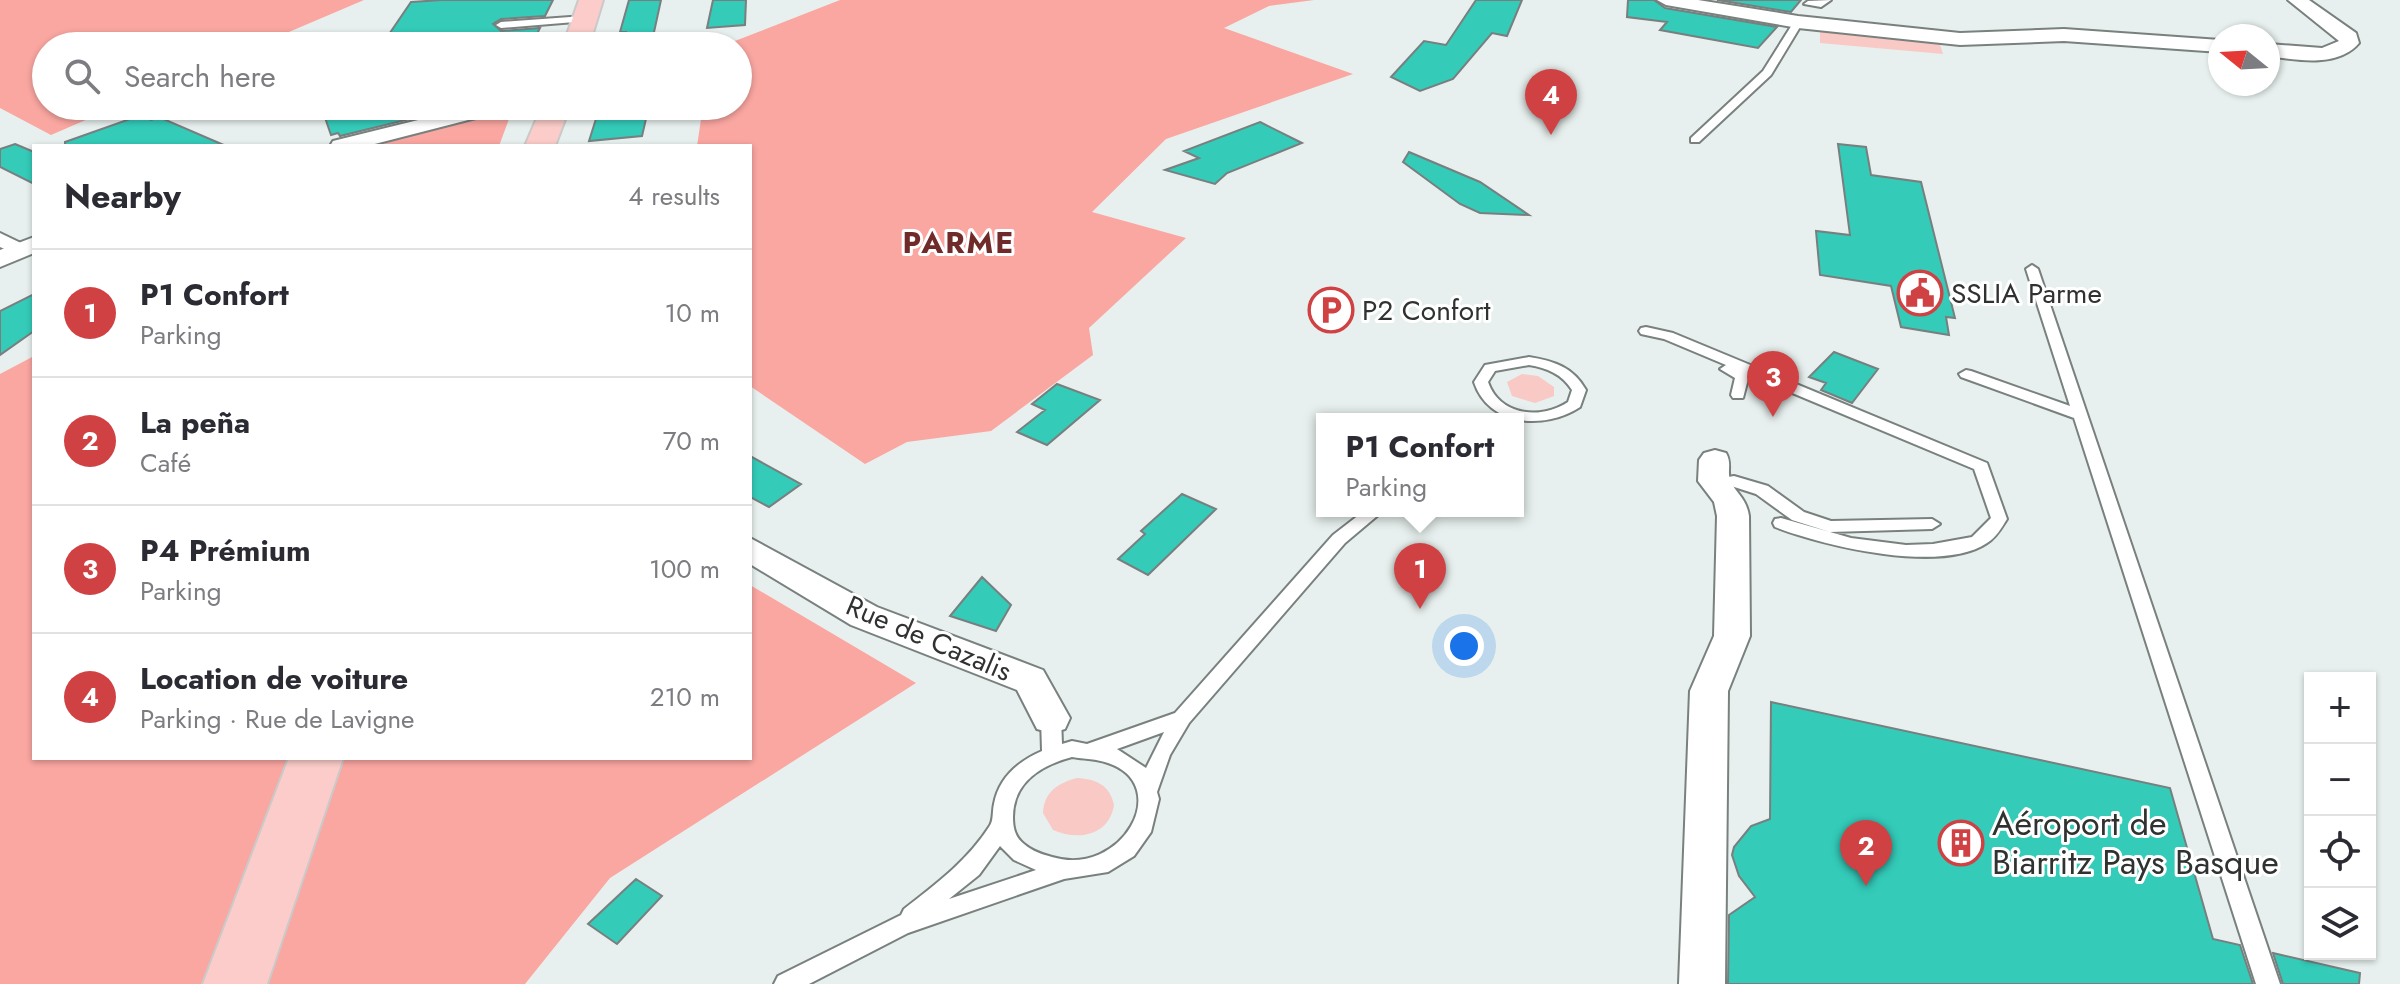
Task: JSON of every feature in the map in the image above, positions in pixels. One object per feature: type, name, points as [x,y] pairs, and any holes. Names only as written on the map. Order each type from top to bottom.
[{"type":"main road","points":[[581,32],[588,9]]},
{"type":"main road","points":[[541,144],[550,120]]},
{"type":"main road","points":[[235,984],[315,760]]},
{"type":"street","points":[[1666,0],[1798,22],[1960,39],[2064,35],[2208,45]]},
{"type":"street","points":[[2280,50],[2326,51],[2342,49],[2349,43],[2349,37],[2297,0]]},
{"type":"street","points":[[349,144],[444,120]]},
{"type":"street","points":[[1702,984],[1709,691],[1716,671],[1729,652],[1732,636],[1733,516],[1730,500],[1714,481],[1724,470]]},
{"type":"street","name":"Rue de Cazalis","points":[[752,550],[864,616],[1030,680],[1051,718]]},
{"type":"lane","points":[[1808,4],[1827,0]]},
{"type":"lane","points":[[501,25],[588,9]]},
{"type":"lane","points":[[1695,140],[1767,73],[1798,22]]},
{"type":"lane","points":[[2032,269],[2268,984]]},
{"type":"lane","points":[[1738,395],[1743,376],[1646,331],[1668,336],[1981,466],[1999,519],[1981,541],[1949,548],[1847,546],[1811,537],[1781,523]]},
{"type":"lane","points":[[1499,413],[1486,397],[1481,382],[1483,374],[1501,363],[1529,361],[1552,366],[1570,376],[1579,390],[1575,404],[1559,415],[1524,416]]},
{"type":"lane","points":[[1966,374],[2080,415]]},
{"type":"lane","points":[[1724,470],[1762,490],[1798,516],[1830,527],[1932,524]]},
{"type":"lane","points":[[1001,828],[1016,851],[1041,865],[1063,870],[1087,869],[1109,862],[1128,850],[1147,821],[1148,790],[1161,754],[1182,718],[1339,539],[1367,517]]},
{"type":"lane","points":[[1051,718],[1052,754]]},
{"type":"lane","points":[[901,925],[971,868],[1001,828],[1004,799],[1014,780],[1031,765],[1052,754],[1094,749],[1182,718]]},
{"type":"lane","points":[[1094,749],[1130,765],[1148,790]]},
{"type":"lane","points":[[786,984],[901,925],[1063,870]]},
{"type":"shaded area","points":[[0,0],[364,0],[289,32],[32,32],[32,120],[86,120],[51,135],[0,108]]},
{"type":"shaded area","points":[[840,0],[1314,0],[1269,6],[1224,28],[1353,74],[1166,139],[1092,212],[1186,238],[1089,328],[1093,355],[991,431],[907,442],[865,464],[752,387],[752,144],[697,144],[701,120],[752,120],[752,34]]},
{"type":"shaded area","points":[[1820,28],[1939,41],[1943,54],[1820,43]]},
{"type":"shaded area","points":[[469,120],[509,120],[500,144],[382,144]]},
{"type":"shaded area","points":[[32,357],[32,760],[752,760],[752,586],[916,683],[610,878],[525,984],[0,984],[0,374]]},
{"type":"shaded area","points":[[1522,374],[1538,376],[1554,387],[1554,396],[1535,403],[1512,396],[1507,382]]},
{"type":"shaded area","points":[[1077,778],[1106,788],[1114,805],[1111,815],[1106,824],[1091,833],[1072,835],[1053,830],[1043,813],[1046,799],[1053,790]]},
{"type":"building","points":[[553,0],[545,16],[501,19],[493,24],[501,31],[540,28],[538,32],[391,32],[411,2]]},
{"type":"building","points":[[629,0],[661,0],[654,32],[620,32]]},
{"type":"building","points":[[713,0],[746,0],[745,25],[707,28]]},
{"type":"building","points":[[1476,0],[1522,0],[1507,36],[1492,33],[1453,79],[1420,91],[1391,77],[1424,41],[1446,45]]},
{"type":"building","points":[[1628,0],[1654,0],[1665,8],[1777,27],[1758,48],[1660,30],[1667,22],[1627,17]]},
{"type":"building","points":[[1717,0],[1801,0],[1791,12]]},
{"type":"building","points":[[127,120],[166,120],[221,144],[65,144]]},
{"type":"building","points":[[326,120],[405,120],[340,136],[338,133],[331,135]]},
{"type":"building","points":[[596,120],[646,120],[642,136],[589,141]]},
{"type":"building","points":[[1260,122],[1302,143],[1227,173],[1215,184],[1165,170],[1199,158],[1184,151]]},
{"type":"building","points":[[15,144],[32,151],[32,183],[0,167],[0,149]]},
{"type":"building","points":[[1838,144],[1866,147],[1871,175],[1921,182],[1955,318],[1946,317],[1949,335],[1901,327],[1891,286],[1820,275],[1816,231],[1850,235]]},
{"type":"building","points":[[1409,152],[1480,182],[1529,215],[1480,213],[1460,204],[1403,162]]},
{"type":"building","points":[[32,295],[32,332],[0,355],[0,311]]},
{"type":"building","points":[[1834,352],[1878,369],[1852,403],[1821,390],[1826,383],[1809,377]]},
{"type":"building","points":[[1057,384],[1100,400],[1047,445],[1017,432],[1045,410],[1032,404]]},
{"type":"building","points":[[752,457],[801,484],[769,507],[752,498]]},
{"type":"building","points":[[1182,494],[1216,509],[1148,575],[1118,559],[1145,534],[1141,531]]},
{"type":"building","points":[[982,577],[1011,605],[996,631],[950,616]]},
{"type":"building","name":"Aéroport de Biarritz Pays Basque","points":[[1771,702],[2170,788],[2213,939],[2240,945],[2253,984],[1728,984],[1729,915],[1755,897],[1739,876],[1732,855],[1734,847],[1751,826],[1770,819]]},
{"type":"building","points":[[636,879],[662,896],[617,944],[588,924]]},
{"type":"building","points":[[2273,953],[2360,973],[2359,984],[2283,984]]},
{"type":"place","name":"Location de voiture","points":[[1551,135]]},
{"type":"place","name":"SSLIA Parme","points":[[1920,293]]},
{"type":"place","name":"P2 Confort","points":[[1331,310]]},
{"type":"place","name":"P4 Prémium","points":[[1773,417]]},
{"type":"place","name":"P1 Confort","points":[[1420,609]]},
{"type":"place","name":"Aéroport de Biarritz Pays Basque","points":[[1961,843]]},
{"type":"place","name":"La peña","points":[[1866,886]]},
{"type":"district","name":"PARME","points":[[959,243]]}]
